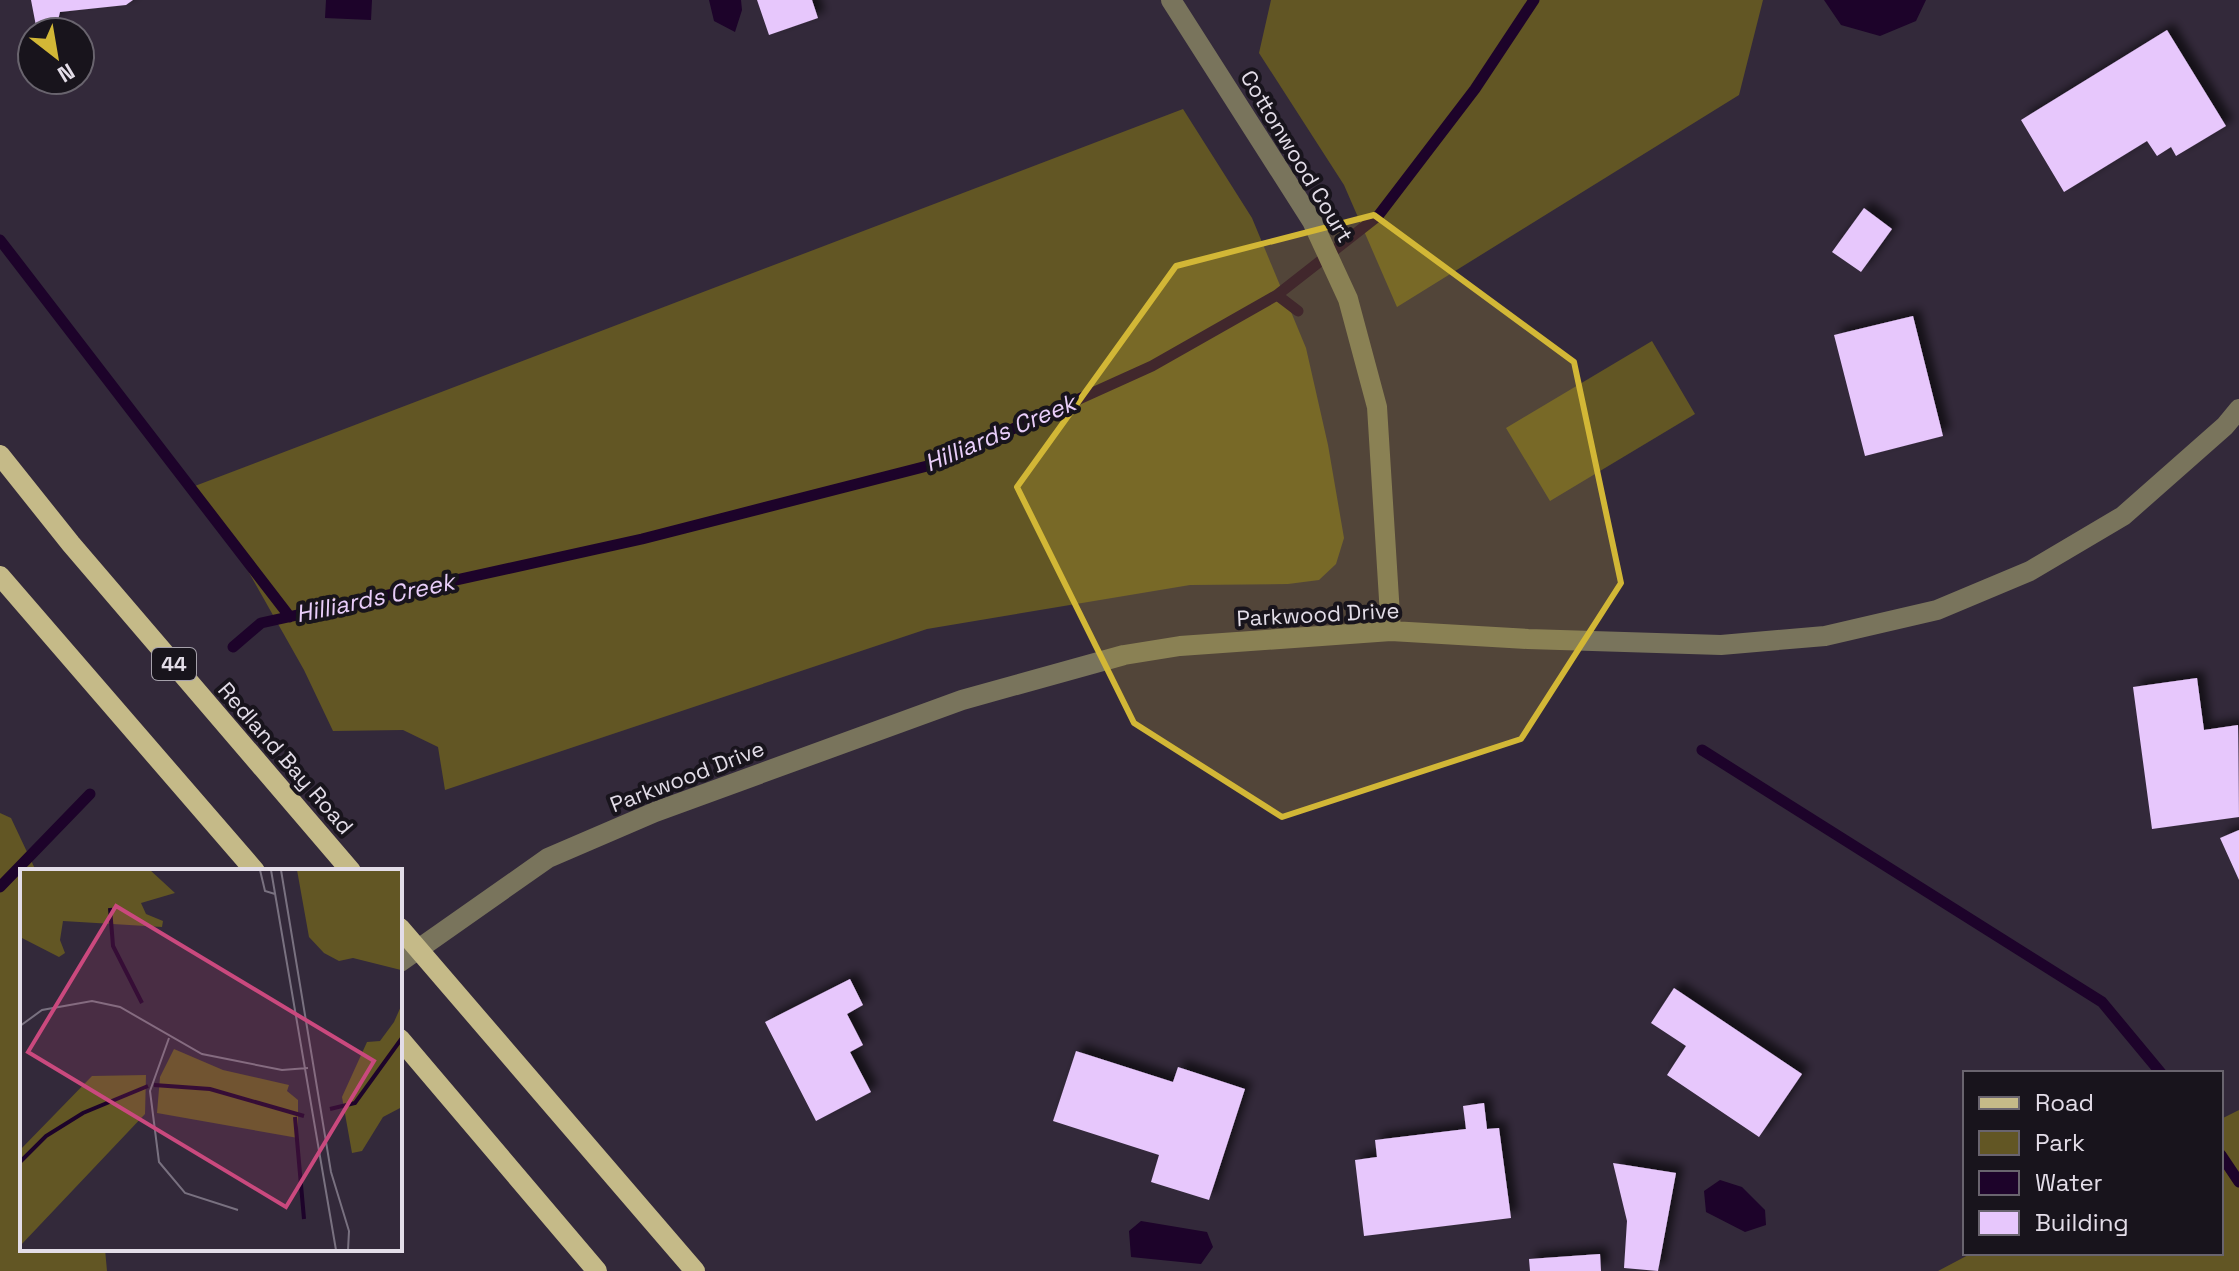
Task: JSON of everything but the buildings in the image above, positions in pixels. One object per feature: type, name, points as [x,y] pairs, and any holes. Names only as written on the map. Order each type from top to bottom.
[{"type":"main road","name":"Redland Bay Road","points":[[0,455],[71,544],[349,869]]},
{"type":"main road","points":[[0,576],[253,869]]},
{"type":"main road","points":[[402,930],[695,1271]]},
{"type":"main road","points":[[402,1041],[597,1271]]},
{"type":"street","name":"Cottonwood Court","points":[[1171,0],[1312,221],[1348,299],[1377,407],[1391,631]]},
{"type":"street","name":"Parkwood Drive","points":[[402,961],[548,858],[655,812],[962,700],[1124,655],[1180,646],[1391,631],[1721,645],[1825,636],[1937,610],[2030,571],[2123,516],[2225,426],[2239,409]]},
{"type":"highlighted area","points":[[1374,215],[1574,362],[1621,583],[1521,739],[1282,817],[1134,723],[1017,487],[1176,266]]},
{"type":"green space","points":[[1271,0],[1763,0],[1739,95],[1397,307],[1344,185],[1259,53]]},
{"type":"green space","points":[[1183,109],[1252,218],[1306,348],[1328,445],[1344,538],[1336,564],[1319,580],[1288,584],[1190,585],[927,629],[445,790],[438,747],[403,730],[333,731],[304,670],[243,562],[187,489]]},
{"type":"green space","points":[[1652,341],[1695,414],[1550,501],[1506,428]]},
{"type":"green space","points":[[0,813],[11,818],[35,869],[20,869],[20,1251],[105,1251],[107,1271],[0,1271]]},
{"type":"green space","points":[[2239,1110],[2239,1271],[1938,1271],[1968,1255],[2223,1255],[2223,1118]]},
{"type":"water","points":[[326,0],[372,0],[371,20],[325,18]]},
{"type":"water","points":[[709,0],[741,0],[742,10],[735,32],[714,21]]},
{"type":"water","points":[[1824,0],[1926,0],[1916,21],[1880,36],[1841,25]]},
{"type":"water","points":[[1720,1180],[1742,1187],[1765,1210],[1766,1225],[1745,1232],[1706,1212],[1704,1191]]},
{"type":"water","points":[[1141,1221],[1207,1232],[1213,1247],[1201,1264],[1131,1257],[1129,1231]]},
{"type":"waterway","name":"Hilliards Creek","points":[[233,647],[261,623],[642,539],[935,464],[1152,366],[1277,295],[1378,216],[1475,89],[1534,0]]},
{"type":"waterway","points":[[0,240],[290,617]]},
{"type":"waterway","points":[[1277,295],[1298,311]]},
{"type":"waterway","points":[[1702,750],[2102,1002],[2159,1071]]},
{"type":"waterway","name":"Hilliards Creek","points":[[0,887],[90,794]]},
{"type":"waterway","points":[[2223,1158],[2239,1182]]}]
